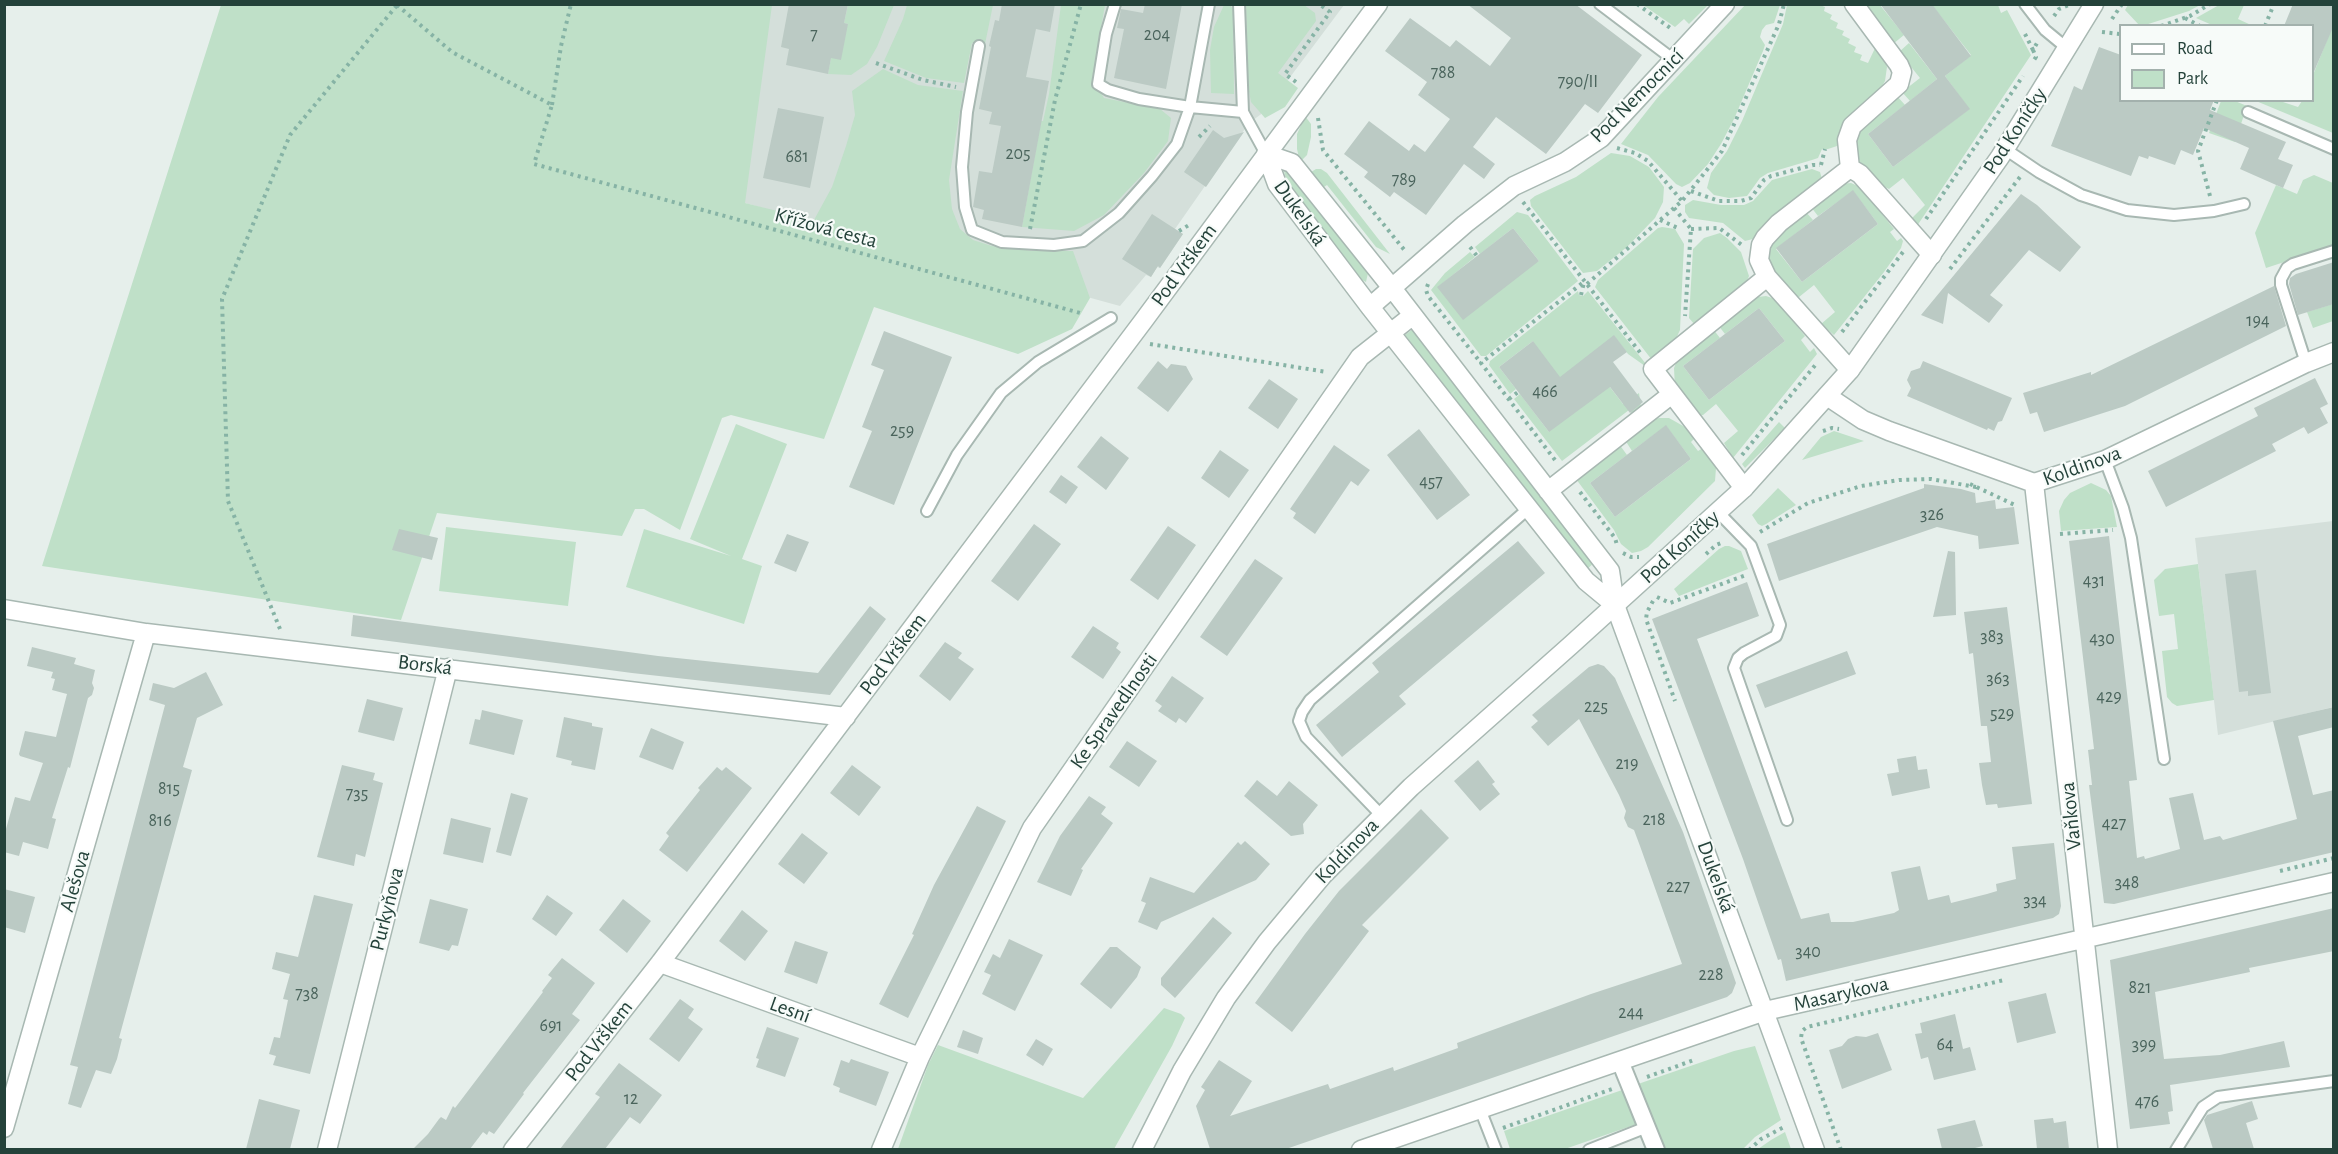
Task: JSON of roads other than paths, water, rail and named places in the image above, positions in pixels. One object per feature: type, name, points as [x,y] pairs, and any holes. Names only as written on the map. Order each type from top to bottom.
[{"type":"street","points":[[1266,154],[1378,4]]},
{"type":"street","name":"Pod Nemocnicí","points":[[1370,306],[1514,186],[1565,162],[1601,138],[1725,4]]},
{"type":"street","points":[[1850,168],[1847,140],[1852,126],[1899,84],[1902,77],[1899,65],[1854,4]]},
{"type":"street","name":"Pod Koníčky","points":[[1615,605],[1744,488],[1850,369],[2005,149],[2094,4]]},
{"type":"street","name":"Dukelská","points":[[1266,154],[1292,163],[1392,288],[1610,571],[1615,605],[1815,1149]]},
{"type":"street","name":"Dukelská","points":[[1266,154],[1277,184],[1370,306],[1586,581],[1615,605]]},
{"type":"street","name":"Pod Vrškem","points":[[513,1149],[660,963],[1144,320],[1266,154]]},
{"type":"street","points":[[1850,168],[1779,223],[1765,238],[1759,252],[1761,268],[1767,277],[1850,369]]},
{"type":"street","points":[[1850,168],[1860,174],[1932,255]]},
{"type":"street","points":[[1744,488],[1653,369],[1767,277]]},
{"type":"street","name":"Ke Spravedlnosti","points":[[881,1149],[920,1058],[1032,828],[1360,357],[1412,316]]},
{"type":"street","name":"Koldinova","points":[[1827,396],[1853,414],[1888,431],[2034,483],[2105,460],[2334,352]]},
{"type":"street","points":[[1548,491],[1672,394]]},
{"type":"street","name":"Vaňkova","points":[[2034,483],[2108,1149]]},
{"type":"street","name":"Koldinova","points":[[1142,1149],[1198,1042],[1256,956],[1323,875],[1381,815],[1615,605]]},
{"type":"street","name":"Borská","points":[[4,609],[146,633],[846,717]]},
{"type":"street","name":"Alešova","points":[[4,1128],[146,633]]},
{"type":"street","name":"Purkyňova","points":[[327,1149],[448,668]]},
{"type":"street","name":"Masarykova","points":[[1361,1149],[1765,1011],[2334,882]]},
{"type":"street","name":"Lesní","points":[[660,963],[920,1058]]},
{"type":"street","points":[[1620,1060],[1656,1149]]},
{"type":"lane","points":[[1114,4],[1106,34],[1098,84],[1108,90],[1139,99],[1244,112]]},
{"type":"lane","points":[[979,46],[971,90],[962,167],[965,207],[972,230],[1002,242],[1054,245],[1083,241],[1119,213],[1177,144],[1190,106],[1209,4]]},
{"type":"lane","points":[[1239,4],[1244,112],[1266,154]]},
{"type":"lane","points":[[1600,4],[1674,60]]},
{"type":"lane","points":[[2025,4],[2045,30],[2068,49]]},
{"type":"lane","points":[[2247,112],[2334,149]]},
{"type":"lane","points":[[2005,149],[2081,195],[2127,210],[2174,215],[2214,211],[2244,204]]},
{"type":"lane","points":[[2307,363],[2281,279],[2287,268],[2293,264],[2334,251]]},
{"type":"lane","points":[[927,511],[957,455],[1001,393],[1038,362],[1111,318]]},
{"type":"lane","points":[[2105,460],[2128,528],[2164,759]]},
{"type":"lane","points":[[1381,815],[1306,737],[1299,721],[1302,712],[1310,700],[1529,508]]},
{"type":"lane","points":[[1718,512],[1750,546],[1780,625],[1776,636],[1744,653],[1738,658],[1734,668],[1787,820]]},
{"type":"lane","points":[[2176,1149],[2203,1107],[2217,1097],[2334,1081]]},
{"type":"lane","points":[[1480,1109],[1496,1149]]},
{"type":"lane","points":[[1589,1149],[1647,1127]]}]
